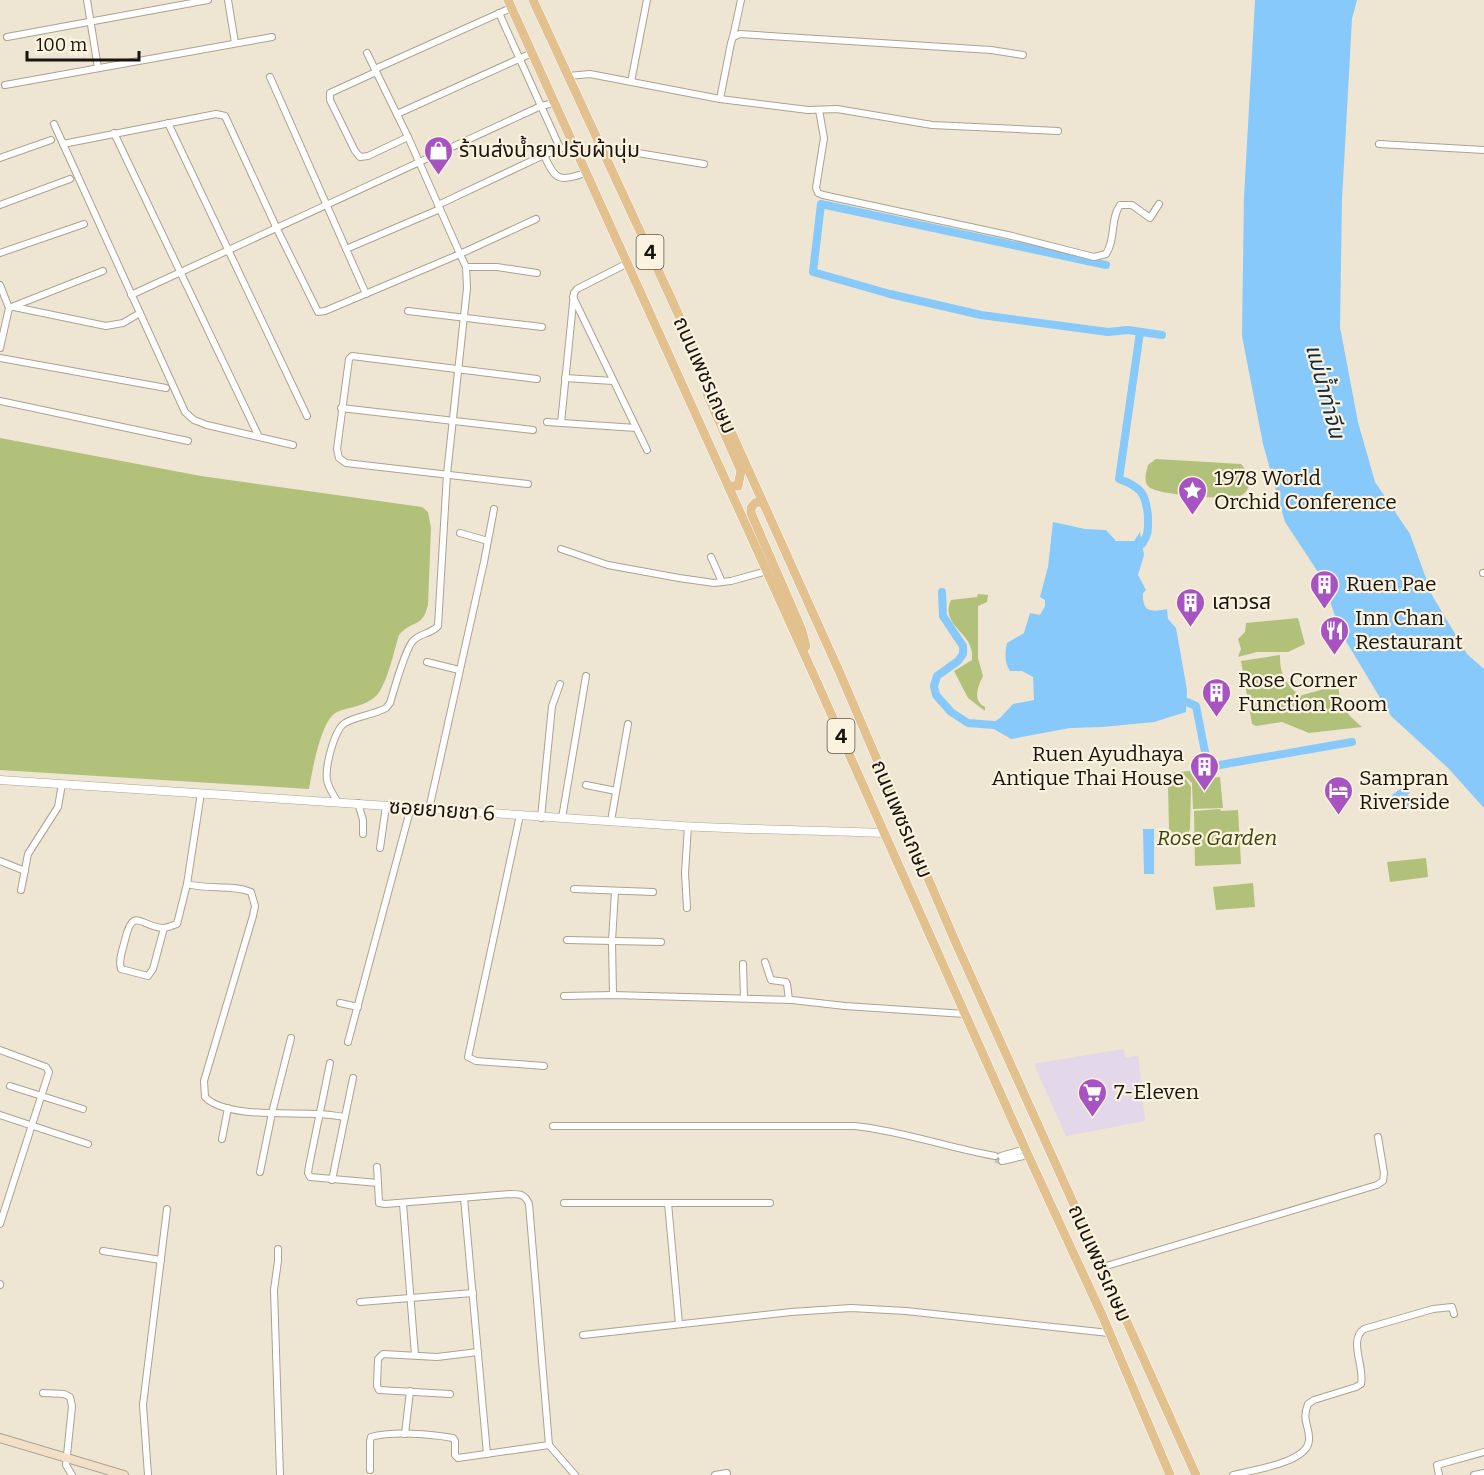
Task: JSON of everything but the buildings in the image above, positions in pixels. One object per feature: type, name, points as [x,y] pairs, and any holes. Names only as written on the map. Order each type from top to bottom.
[{"type":"main road","name":"ถนนเพชรเกษม","points":[[533,0],[839,670],[946,919],[1196,1475]]},
{"type":"main road","name":"ถนนเพชรเกษม","points":[[510,4],[803,650],[1109,1333],[1170,1475]]},
{"type":"main road","points":[[708,380],[707,394],[741,471],[738,486],[729,486]]},
{"type":"main road","points":[[762,502],[755,503],[751,508],[751,513],[801,628],[806,646],[803,650]]},
{"type":"main road","points":[[0,1438],[118,1474]]},
{"type":"street","points":[[87,0],[98,68]]},
{"type":"street","points":[[7,37],[208,0]]},
{"type":"street","points":[[228,0],[236,43]]},
{"type":"street","points":[[630,82],[647,0]]},
{"type":"street","points":[[720,99],[741,0]]},
{"type":"street","points":[[408,137],[368,156],[360,157],[329,96],[330,93],[499,13],[510,4]]},
{"type":"street","points":[[499,13],[560,148]]},
{"type":"street","points":[[733,37],[740,34],[979,49],[1023,55]]},
{"type":"street","points":[[4,85],[272,37]]},
{"type":"street","points":[[337,801],[327,783],[326,775],[333,741],[339,729],[344,723],[386,708],[390,703],[411,642],[430,633],[438,626],[447,474],[468,279],[466,267],[408,137],[367,53]]},
{"type":"street","points":[[397,114],[532,53]]},
{"type":"street","points":[[568,76],[590,74],[720,99],[819,110],[837,109],[932,125],[1058,130]]},
{"type":"street","points":[[270,77],[366,294]]},
{"type":"street","points":[[131,295],[541,106],[554,103]]},
{"type":"street","points":[[819,110],[824,138],[816,188],[818,193],[823,195],[1012,236],[1094,257],[1106,254],[1110,249],[1115,214],[1120,205],[1132,205],[1150,218],[1159,204]]},
{"type":"street","points":[[63,144],[216,114],[225,116],[276,229],[318,312],[460,254],[536,219]]},
{"type":"street","points":[[168,123],[307,416]]},
{"type":"street","points":[[54,124],[185,412],[194,420],[293,445]]},
{"type":"street","points":[[114,133],[258,435]]},
{"type":"street","points":[[0,158],[51,140]]},
{"type":"street","points":[[346,249],[439,207],[544,155],[573,144]]},
{"type":"street","points":[[1379,144],[1484,150]]},
{"type":"street","points":[[605,155],[632,152],[704,164]]},
{"type":"street","points":[[544,155],[552,173],[557,177],[570,177],[586,172]]},
{"type":"street","points":[[0,204],[70,179]]},
{"type":"street","points":[[0,253],[84,225]]},
{"type":"street","points":[[561,423],[573,297],[577,289],[628,263]]},
{"type":"street","points":[[466,267],[482,266],[537,273]]},
{"type":"street","points":[[7,311],[103,271]]},
{"type":"street","points":[[0,285],[7,311],[0,348]]},
{"type":"street","points":[[573,297],[647,450]]},
{"type":"street","points":[[7,311],[106,326],[123,323],[140,313]]},
{"type":"street","points":[[408,311],[542,327]]},
{"type":"street","points":[[528,484],[342,461],[337,455],[337,449],[341,408],[349,359],[352,356],[537,379]]},
{"type":"street","points":[[0,358],[166,388]]},
{"type":"street","points":[[565,378],[614,381]]},
{"type":"street","points":[[0,401],[188,441]]},
{"type":"street","points":[[341,408],[533,430]]},
{"type":"street","points":[[547,422],[636,428]]},
{"type":"street","points":[[429,809],[494,509]]},
{"type":"street","points":[[460,533],[488,541]]},
{"type":"street","points":[[561,549],[608,565],[679,579],[722,582],[767,571]]},
{"type":"street","points":[[711,558],[722,582]]},
{"type":"street","points":[[427,662],[459,670]]},
{"type":"street","points":[[562,818],[586,676]]},
{"type":"street","points":[[541,818],[552,706],[560,684]]},
{"type":"street","points":[[611,821],[628,724]]},
{"type":"street","name":"ซอยยายชา 6","points":[[0,780],[337,801],[541,818],[885,833]]},
{"type":"street","points":[[21,890],[31,848],[57,807],[62,784]]},
{"type":"street","points":[[586,785],[616,791]]},
{"type":"street","points":[[164,928],[153,969],[148,976],[121,969],[120,961],[128,926],[132,921],[140,920],[164,928],[177,924],[187,884],[201,793]]},
{"type":"street","points":[[358,803],[363,820],[363,834]]},
{"type":"street","points":[[380,848],[386,806]]},
{"type":"street","points":[[348,1042],[411,807]]},
{"type":"street","points":[[520,815],[468,1057],[476,1061],[544,1066]]},
{"type":"street","points":[[687,908],[685,873],[688,826]]},
{"type":"street","points":[[0,861],[25,871]]},
{"type":"street","points":[[187,884],[201,887],[242,888],[251,892],[255,906],[239,969],[204,1081],[205,1097],[209,1102],[228,1108],[345,1117]]},
{"type":"street","points":[[574,889],[653,892]]},
{"type":"street","points":[[613,995],[612,941],[615,891]]},
{"type":"street","points":[[567,940],[661,942]]},
{"type":"street","points":[[765,962],[771,980],[788,984],[789,1000]]},
{"type":"street","points":[[743,964],[744,998]]},
{"type":"street","points":[[564,996],[613,995],[789,1000],[966,1014]]},
{"type":"street","points":[[340,1003],[358,1007]]},
{"type":"street","points":[[260,1172],[291,1038]]},
{"type":"street","points":[[0,1050],[46,1067],[49,1072],[0,1224]]},
{"type":"street","points":[[330,1063],[308,1173],[310,1178],[314,1179],[378,1183]]},
{"type":"street","points":[[332,1180],[354,1078]]},
{"type":"street","points":[[10,1086],[83,1109]]},
{"type":"street","points":[[222,1139],[228,1108]]},
{"type":"street","points":[[0,1114],[88,1144]]},
{"type":"street","points":[[553,1126],[855,1126],[882,1129],[998,1158],[1026,1152]]},
{"type":"street","points":[[1103,1267],[1377,1185],[1383,1181],[1384,1173],[1378,1137]]},
{"type":"street","points":[[377,1167],[379,1203],[403,1204],[522,1194],[527,1197],[549,1445],[575,1475]]},
{"type":"street","points":[[464,1198],[487,1454]]},
{"type":"street","points":[[564,1203],[770,1203]]},
{"type":"street","points":[[668,1203],[679,1324]]},
{"type":"street","points":[[403,1204],[415,1355]]},
{"type":"street","points":[[148,1475],[143,1405],[167,1209]]},
{"type":"street","points":[[278,1249],[274,1290],[280,1475]]},
{"type":"street","points":[[103,1251],[161,1260]]},
{"type":"street","points":[[360,1302],[473,1293]]},
{"type":"street","points":[[1233,1475],[1292,1459],[1302,1454],[1307,1448],[1309,1434],[1304,1420],[1308,1404],[1314,1400],[1356,1388],[1361,1384],[1362,1370],[1356,1338],[1364,1329],[1433,1309],[1452,1307],[1454,1314]]},
{"type":"street","points":[[582,1335],[808,1310],[851,1308],[906,1311],[1109,1333]]},
{"type":"street","points":[[450,1394],[379,1389],[377,1386],[378,1359],[383,1354],[452,1356],[478,1352]]},
{"type":"street","points":[[405,1434],[410,1391]]},
{"type":"street","points":[[43,1393],[64,1394],[70,1397],[72,1406],[66,1467],[72,1475]]},
{"type":"street","points":[[370,1470],[371,1437],[405,1434],[453,1438],[455,1455],[458,1458],[549,1445]]},
{"type":"street","points":[[1439,1475],[1437,1465],[1484,1452]]},
{"type":"street","points":[[715,1475],[727,1473]]},
{"type":"street","points":[[1474,1475],[1484,1473]]},
{"type":"shaded area","points":[[1124,1049],[1125,1058],[1138,1056],[1145,1121],[1066,1136],[1034,1064]]},
{"type":"green space","points":[[0,438],[201,476],[422,507],[428,512],[431,528],[426,613],[420,621],[399,635],[387,676],[376,696],[367,702],[337,712],[331,717],[318,747],[309,789],[0,770]]},
{"type":"green space","points":[[1156,459],[1241,464],[1249,474],[1249,486],[1242,495],[1236,497],[1179,495],[1155,490],[1147,485],[1146,477],[1148,465]]},
{"type":"green space","points":[[978,594],[988,595],[987,602],[978,606],[978,658],[983,676],[977,697],[985,707],[985,711],[968,698],[954,671],[972,660],[972,650],[953,623],[949,609],[951,600],[977,597]]},
{"type":"green space","points":[[1298,618],[1305,644],[1288,652],[1257,652],[1238,657],[1241,649],[1238,639],[1245,632],[1246,623]]},
{"type":"green space","points":[[1280,655],[1284,678],[1299,696],[1338,685],[1340,699],[1345,709],[1362,727],[1309,733],[1282,722],[1256,726],[1252,724],[1241,661]]},
{"type":"green space","points":[[1198,770],[1199,779],[1220,777],[1223,808],[1193,809],[1192,783],[1183,774],[1171,776],[1164,784],[1162,780],[1171,773]]},
{"type":"green space","points":[[1176,777],[1185,778],[1191,787],[1190,829],[1188,834],[1178,838],[1169,829],[1168,786]]},
{"type":"green space","name":"Rose Garden","points":[[1220,809],[1221,811],[1238,810],[1241,864],[1195,866],[1194,811]]},
{"type":"green space","points":[[1426,858],[1428,877],[1390,882],[1387,862]]},
{"type":"green space","points":[[1253,883],[1255,907],[1216,910],[1213,887]]},
{"type":"water","name":"แม่น้ำท่าจีน","points":[[1255,0],[1357,0],[1352,19],[1342,200],[1340,327],[1358,422],[1375,482],[1410,534],[1432,595],[1467,654],[1484,669],[1484,808],[1448,768],[1391,716],[1341,633],[1322,578],[1285,522],[1263,444],[1242,336],[1244,197]]},
{"type":"water","points":[[1053,522],[1085,529],[1106,530],[1116,541],[1134,541],[1140,532],[1144,555],[1138,575],[1146,590],[1143,593],[1144,604],[1152,611],[1167,609],[1168,619],[1176,628],[1187,690],[1186,712],[1154,722],[1070,728],[1011,739],[994,729],[994,722],[1013,704],[1034,700],[1033,677],[1022,671],[1010,671],[1006,660],[1006,650],[1007,643],[1024,633],[1030,613],[1040,615],[1045,606],[1045,600],[1040,597],[1048,567]]},
{"type":"water","points":[[1403,787],[1411,790],[1407,797],[1412,806],[1407,808],[1403,805],[1401,810],[1396,810],[1392,795]]},
{"type":"water","points":[[1143,829],[1154,829],[1154,874],[1144,874]]},
{"type":"waterway","points":[[1106,265],[821,204],[813,272],[890,294],[981,315],[1108,332],[1128,330],[1162,335]]},
{"type":"waterway","points":[[1140,332],[1119,479],[1137,488],[1146,502],[1148,528],[1142,544]]},
{"type":"waterway","points":[[942,592],[943,616],[963,646],[963,654],[958,661],[937,676],[934,686],[936,695],[951,712],[968,723],[994,725]]},
{"type":"waterway","points":[[1187,702],[1196,706],[1208,767],[1352,742]]},
{"type":"tunnel","points":[[995,1160],[1002,1161]]},
{"type":"place","name":"ร้านส่งน้ำยาปรับผ้านุ่ม","points":[[438,176]]},
{"type":"place","name":"1978 World Orchid Conference","points":[[1193,516]]},
{"type":"place","name":"Ruen Pae","points":[[1325,610]]},
{"type":"place","name":"เสาวรส","points":[[1191,628]]},
{"type":"place","name":"Inn Chan Restaurant","points":[[1334,656]]},
{"type":"place","name":"Rose Corner Function Room","points":[[1217,718]]},
{"type":"place","name":"Ruen Ayudhaya Antique Thai House","points":[[1205,792]]},
{"type":"place","name":"Sampran Riverside","points":[[1338,816]]},
{"type":"place","name":"7-Eleven","points":[[1093,1118]]}]
